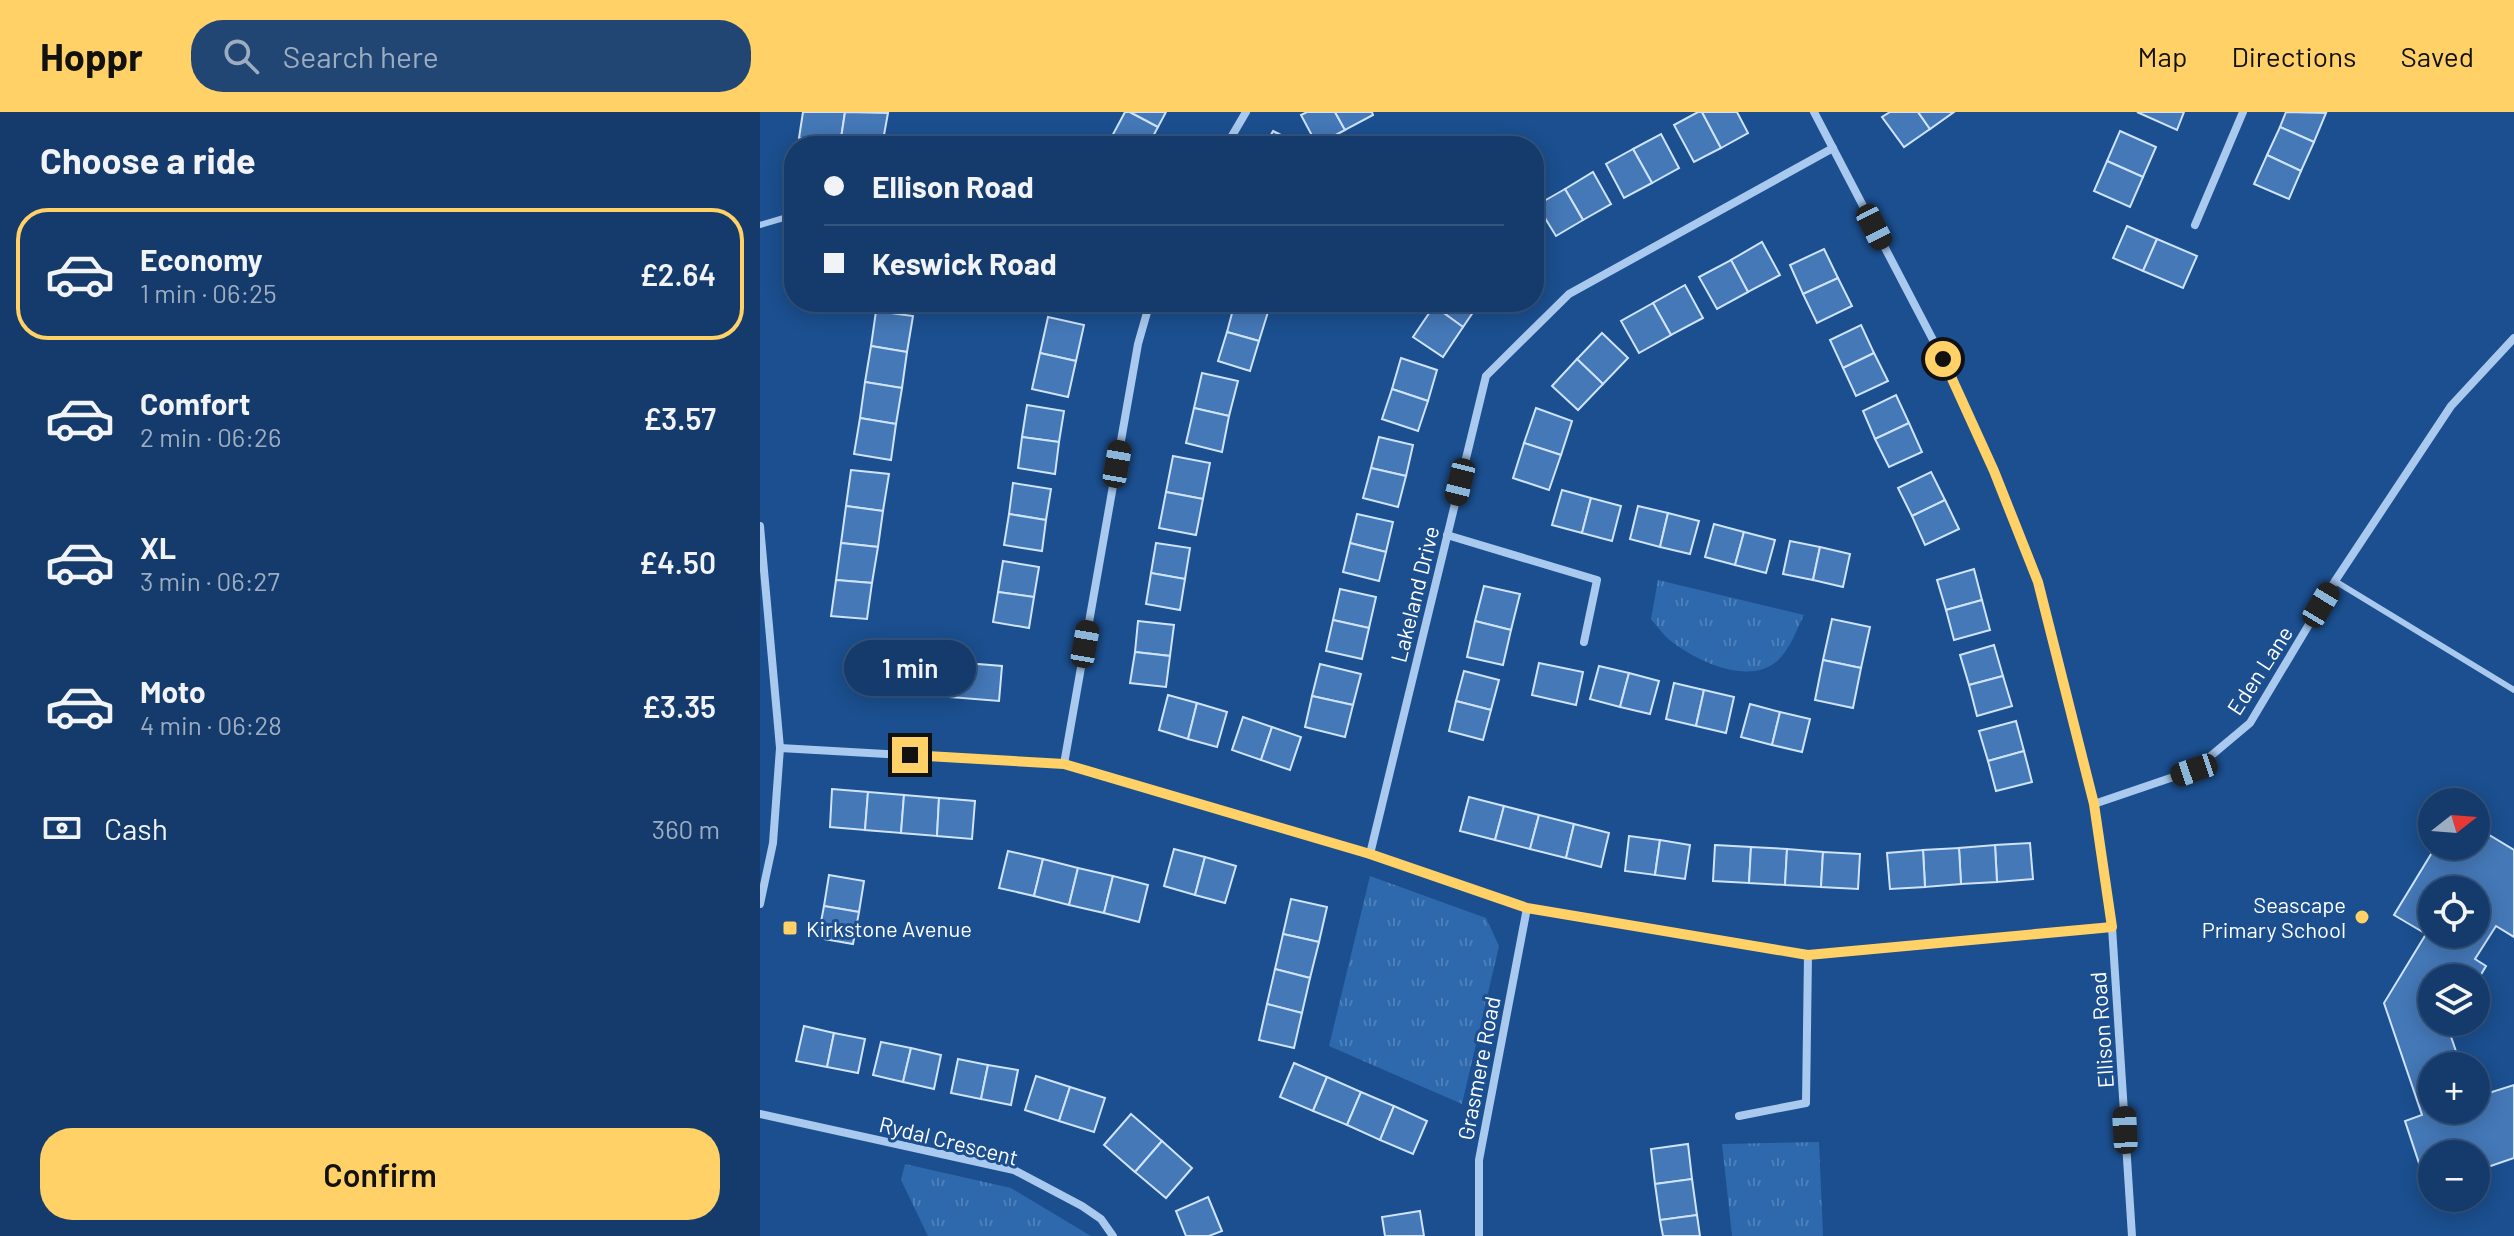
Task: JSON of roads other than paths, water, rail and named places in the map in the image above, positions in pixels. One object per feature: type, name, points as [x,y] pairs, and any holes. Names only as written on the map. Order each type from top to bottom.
[{"type":"street","points":[[1232,136],[1246,112]]},
{"type":"street","name":"Ellison Road","points":[[1814,112],[1943,359],[1994,471],[2038,582],[2094,804],[2112,927],[2132,1236]]},
{"type":"street","points":[[2195,225],[2243,112]]},
{"type":"street","name":"Lakeland Drive","points":[[1370,854],[1486,376],[1569,294],[1833,148]]},
{"type":"street","points":[[1064,764],[1138,344],[1147,312]]},
{"type":"street","name":"Eden Lane","points":[[2094,804],[2194,770],[2250,723],[2335,581],[2451,406],[2514,338]]},
{"type":"street","points":[[760,526],[780,748],[773,843],[760,904]]},
{"type":"street","points":[[1447,535],[1597,580],[1584,642]]},
{"type":"street","points":[[780,748],[1064,764],[1370,854],[1527,908],[1808,955],[2112,927]]},
{"type":"street","name":"Grasmere Road","points":[[1479,1236],[1479,1160],[1527,908]]},
{"type":"street","points":[[1739,1116],[1806,1103],[1808,955]]},
{"type":"street","name":"Rydal Crescent","points":[[760,1114],[1014,1170],[1082,1206],[1101,1219],[1113,1236]]},
{"type":"lane","points":[[760,225],[784,218]]},
{"type":"lane","points":[[2335,581],[2514,690]]},
{"type":"place","name":"Seascape Primary School","points":[[2362,917]]},
{"type":"place","name":"Kirkstone Avenue","points":[[790,928]]}]
